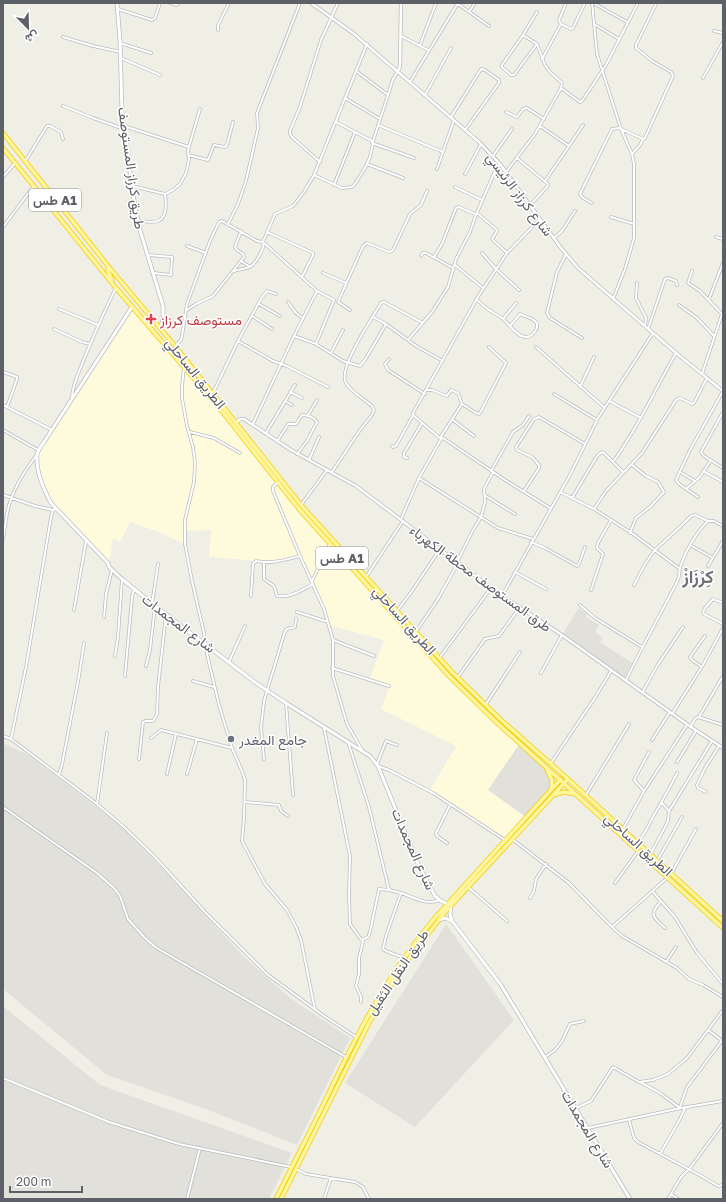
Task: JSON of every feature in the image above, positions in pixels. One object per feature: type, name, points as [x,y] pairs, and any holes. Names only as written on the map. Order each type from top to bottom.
[{"type":"highway","name":"الطريق الساحلي","points":[[3,133],[108,266],[213,393],[235,425],[299,509],[413,636],[466,694],[723,928]]},
{"type":"highway","name":"الطريق الساحلي","points":[[3,148],[116,288],[235,425],[301,505],[457,678],[723,921]]},
{"type":"highway","name":"الطريق الساحلي","points":[[108,266],[108,271],[113,284]]},
{"type":"highway","points":[[546,767],[552,780],[551,794],[564,792],[576,794]]},
{"type":"highway","name":"طريق النقل الثقيل","points":[[281,1199],[294,1168],[356,1037],[376,1001],[404,958],[428,926],[468,887],[512,839],[551,794],[564,775]]},
{"type":"highway","name":"طريق النقل الثقيل","points":[[313,1129],[379,1004],[405,963],[449,905],[506,841],[551,794],[568,779]]},
{"type":"highway","name":"طريق النقل الثقيل","points":[[276,1199],[294,1168]]},
{"type":"main road","name":"طريق كرزاز المستوصف","points":[[117,3],[124,127],[138,221],[163,311],[163,324],[160,328]]},
{"type":"main road","points":[[37,455],[132,307]]},
{"type":"main road","name":"شارع المجمدات","points":[[37,455],[39,472],[45,491],[54,509],[122,579],[153,605],[266,690],[363,751],[377,765],[418,864],[433,893],[439,900],[449,905]]},
{"type":"main road","points":[[449,905],[452,921]]},
{"type":"main road","points":[[439,920],[445,918],[452,921]]},
{"type":"main road","name":"شارع المجمدات","points":[[452,921],[501,985],[630,1199]]},
{"type":"street","points":[[118,9],[152,20],[160,3]]},
{"type":"street","points":[[170,3],[177,5],[179,3]]},
{"type":"street","points":[[218,30],[218,25],[229,3]]},
{"type":"street","points":[[228,224],[238,204],[246,181],[258,128],[257,113],[300,3]]},
{"type":"street","name":"شارع كرزاز الرئيسي","points":[[311,3],[367,44],[481,144],[500,164],[566,254],[586,275],[676,353],[723,391]]},
{"type":"street","points":[[320,162],[290,134],[319,46],[338,3]]},
{"type":"street","points":[[314,175],[342,188],[352,187],[358,181],[367,164],[393,79],[400,66],[401,3]]},
{"type":"street","points":[[420,46],[436,3]]},
{"type":"street","points":[[410,82],[428,50],[458,3],[489,26]]},
{"type":"street","points":[[469,12],[475,3]]},
{"type":"street","points":[[542,59],[561,24],[559,20],[566,3]]},
{"type":"street","points":[[561,24],[571,29],[573,28],[585,3]]},
{"type":"street","points":[[592,3],[596,50],[621,129],[632,154],[634,164],[634,238],[631,252],[613,299]]},
{"type":"street","points":[[592,7],[596,3],[628,22]]},
{"type":"street","points":[[561,88],[580,102],[582,101],[602,71],[638,3]]},
{"type":"street","points":[[632,154],[643,139],[646,138],[673,76],[671,72],[652,61],[636,48],[636,45],[656,4]]},
{"type":"street","points":[[537,12],[502,66],[511,75],[514,74],[537,44]]},
{"type":"street","points":[[594,24],[619,39]]},
{"type":"street","points":[[714,31],[723,33]]},
{"type":"street","points":[[506,172],[540,126],[561,88],[562,83],[550,72],[542,59],[537,44],[523,35]]},
{"type":"street","points":[[400,36],[428,50]]},
{"type":"street","points":[[63,37],[120,52]]},
{"type":"street","points":[[703,78],[723,42]]},
{"type":"street","points":[[120,43],[151,53]]},
{"type":"street","points":[[233,271],[252,266],[264,247],[263,242],[275,214],[293,206],[304,192],[320,162],[367,44]]},
{"type":"street","points":[[425,95],[451,48]]},
{"type":"street","points":[[121,58],[160,74]]},
{"type":"street","points":[[451,117],[481,69],[485,70],[499,80],[499,83],[465,130]]},
{"type":"street","points":[[356,71],[388,95]]},
{"type":"street","points":[[345,98],[380,120]]},
{"type":"street","points":[[63,106],[92,118],[189,147]]},
{"type":"street","points":[[506,112],[517,117],[523,109],[527,108],[544,119]]},
{"type":"street","points":[[132,186],[165,194],[176,188],[184,179],[189,147],[200,109]]},
{"type":"street","points":[[437,169],[454,120]]},
{"type":"street","points":[[188,155],[208,160],[214,145],[227,146],[233,122]]},
{"type":"street","points":[[336,122],[373,142],[414,158]]},
{"type":"street","points":[[545,181],[583,125]]},
{"type":"street","points":[[25,161],[47,126],[50,126],[62,133],[63,139]]},
{"type":"street","points":[[378,126],[443,152]]},
{"type":"street","points":[[540,126],[569,146]]},
{"type":"street","points":[[592,203],[581,197],[581,193],[612,129],[616,127],[643,139]]},
{"type":"street","points":[[493,156],[512,129]]},
{"type":"street","points":[[334,185],[354,132]]},
{"type":"street","points":[[465,174],[481,144]]},
{"type":"street","points":[[517,158],[547,183],[547,187],[530,205]]},
{"type":"street","points":[[3,177],[15,163]]},
{"type":"street","points":[[367,164],[403,178]]},
{"type":"street","points":[[408,340],[435,308],[448,287],[454,265],[470,232],[476,214],[495,171],[500,164]]},
{"type":"street","points":[[3,227],[32,190],[33,186]]},
{"type":"street","points":[[456,187],[482,200]]},
{"type":"street","points":[[338,302],[358,254],[364,244],[369,243],[389,252],[393,250],[410,214],[421,205],[427,191]]},
{"type":"street","points":[[138,221],[157,222],[160,220],[166,208],[165,194]]},
{"type":"street","points":[[434,257],[442,244],[456,208],[459,207],[476,214],[496,230],[496,233],[492,239],[507,253]]},
{"type":"street","points":[[554,238],[562,231],[575,211]]},
{"type":"street","points":[[611,217],[634,224]]},
{"type":"street","points":[[392,446],[396,446],[483,288],[507,253],[540,219]]},
{"type":"street","points":[[175,346],[181,340],[186,311],[206,253],[219,222],[222,221],[257,241],[263,242],[317,291],[350,310]]},
{"type":"street","points":[[186,311],[196,304],[212,298],[241,261],[244,255],[237,250],[235,245],[241,231]]},
{"type":"street","points":[[267,232],[313,253],[302,277]]},
{"type":"street","points":[[716,237],[723,239]]},
{"type":"street","points":[[187,246],[206,253]]},
{"type":"street","points":[[421,256],[424,252],[454,268]]},
{"type":"street","points":[[482,253],[496,269],[519,290]]},
{"type":"street","points":[[566,254],[557,272],[547,312],[550,318],[582,338]]},
{"type":"street","points":[[147,255],[172,257],[171,275],[152,273]]},
{"type":"street","points":[[241,261],[250,267]]},
{"type":"street","points":[[709,299],[723,262]]},
{"type":"street","points":[[454,265],[483,288]]},
{"type":"street","points":[[692,271],[688,283],[709,299],[722,314],[702,374]]},
{"type":"street","points":[[323,273],[346,283]]},
{"type":"street","points":[[648,329],[666,279],[668,278],[676,281],[676,285]]},
{"type":"street","points":[[637,283],[636,298],[646,318],[645,326]]},
{"type":"street","points":[[72,399],[73,387],[90,344],[116,288]]},
{"type":"street","points":[[213,393],[258,304],[266,292],[268,291],[276,294]]},
{"type":"street","points":[[252,424],[317,291]]},
{"type":"street","points":[[476,299],[487,309],[503,319],[510,326],[521,335],[527,337],[533,335],[536,325],[534,320],[520,314],[510,326]]},
{"type":"street","points":[[316,344],[334,300]]},
{"type":"street","points":[[288,302],[296,313],[303,318]]},
{"type":"street","points":[[332,472],[374,410],[372,406],[346,384],[344,375],[348,362],[362,333],[381,303],[385,302],[423,323]]},
{"type":"street","points":[[503,319],[516,303]]},
{"type":"street","points":[[258,304],[280,316]]},
{"type":"street","points":[[679,305],[698,318],[714,336]]},
{"type":"street","points":[[60,309],[98,325]]},
{"type":"street","points":[[252,316],[272,328]]},
{"type":"street","points":[[373,317],[443,361]]},
{"type":"street","points":[[294,336],[316,344],[343,361],[360,366],[386,324]]},
{"type":"street","points":[[54,329],[82,342],[90,344]]},
{"type":"street","points":[[331,353],[343,330]]},
{"type":"street","points":[[502,596],[560,492],[597,420],[653,333]]},
{"type":"street","points":[[238,341],[273,361],[328,387]]},
{"type":"street","points":[[427,390],[432,390],[447,396],[452,390],[458,393],[462,404],[476,413],[480,413],[506,364],[490,347]]},
{"type":"street","points":[[536,347],[605,408]]},
{"type":"street","points":[[613,462],[641,418],[659,381],[676,353]]},
{"type":"street","points":[[580,387],[594,357]]},
{"type":"street","points":[[389,359],[385,364],[388,370],[425,394]]},
{"type":"street","points":[[184,367],[182,398],[186,426],[193,447],[195,463],[195,475],[185,520],[184,533],[192,581],[214,687],[232,748],[244,775],[246,784],[241,838],[242,844],[265,884],[285,907],[294,922],[301,940],[315,1010]]},
{"type":"street","points":[[3,372],[17,377],[7,407]]},
{"type":"street","points":[[594,509],[606,491],[632,465],[652,438],[676,400],[680,398],[692,404],[694,403],[707,378]]},
{"type":"street","points":[[266,433],[295,385]]},
{"type":"street","points":[[698,497],[676,480],[690,450],[723,391]]},
{"type":"street","points":[[290,392],[302,398]]},
{"type":"street","points":[[554,394],[597,420]]},
{"type":"street","points":[[308,415],[317,400]]},
{"type":"street","points":[[285,401],[292,405]]},
{"type":"street","points":[[609,401],[641,418]]},
{"type":"street","points":[[366,577],[402,520],[418,478],[462,404]]},
{"type":"street","points":[[3,405],[52,430]]},
{"type":"street","points":[[723,412],[701,452],[723,468]]},
{"type":"street","points":[[278,440],[288,424],[296,424],[301,416],[308,415],[317,422],[307,441],[297,454]]},
{"type":"street","points":[[413,415],[441,439],[445,439],[550,508]]},
{"type":"street","points":[[413,636],[438,599],[481,517],[485,502],[485,486],[492,471],[513,432],[523,425],[529,416]]},
{"type":"street","points":[[524,491],[539,464],[535,460],[517,450],[516,447],[535,418],[539,417],[585,444]]},
{"type":"street","name":"طرق المستوصف محطة الكهرباء","points":[[235,425],[241,418],[278,440],[297,454],[356,486],[502,596],[562,635],[687,725],[723,748]]},
{"type":"street","points":[[452,420],[474,436]]},
{"type":"street","points":[[407,458],[404,457],[404,453],[422,423]]},
{"type":"street","points":[[3,430],[39,450]]},
{"type":"street","points":[[189,432],[214,438],[240,453]]},
{"type":"street","points":[[309,460],[319,437]]},
{"type":"street","points":[[572,498],[599,453],[604,452],[624,472]]},
{"type":"street","points":[[3,539],[11,498],[27,468],[37,455]]},
{"type":"street","points":[[686,489],[695,481],[711,460]]},
{"type":"street","points":[[630,533],[636,518],[651,506],[664,492],[658,482],[646,476],[632,465]]},
{"type":"street","points":[[301,505],[327,470]]},
{"type":"street","points":[[703,471],[723,482]]},
{"type":"street","points":[[680,472],[695,481]]},
{"type":"street","points":[[418,478],[498,528],[522,534],[534,539]]},
{"type":"street","points":[[278,482],[273,487],[273,491],[324,609],[333,640],[333,676],[347,724],[363,751]]},
{"type":"street","points":[[560,492],[594,509],[680,569]]},
{"type":"street","points":[[3,496],[34,506],[54,509],[26,667],[11,739]]},
{"type":"street","points":[[485,496],[515,514]]},
{"type":"street","points":[[634,585],[654,550],[691,516],[695,515],[708,521],[714,521],[723,526]]},
{"type":"street","points":[[592,590],[603,554],[597,548],[598,543],[611,520]]},
{"type":"street","points":[[625,681],[678,581],[680,569],[690,545],[701,528],[708,521]]},
{"type":"street","points":[[74,610],[86,541]]},
{"type":"street","points":[[708,566],[723,541]]},
{"type":"street","points":[[532,542],[577,566],[585,547]]},
{"type":"street","points":[[312,581],[330,544]]},
{"type":"street","points":[[690,545],[713,558]]},
{"type":"street","points":[[396,611],[440,549]]},
{"type":"street","points":[[251,596],[253,564],[256,561],[285,561],[300,556]]},
{"type":"street","points":[[264,562],[264,579],[274,586],[278,596],[284,597],[294,594],[313,584]]},
{"type":"street","points":[[146,666],[150,650],[158,564]]},
{"type":"street","points":[[104,617],[106,594],[112,569]]},
{"type":"street","points":[[515,572],[546,589]]},
{"type":"street","points":[[114,656],[118,637],[122,579]]},
{"type":"street","points":[[439,658],[491,588]]},
{"type":"street","points":[[124,676],[134,589]]},
{"type":"street","points":[[723,603],[713,599],[703,612],[704,614],[723,624]]},
{"type":"street","points":[[580,605],[595,618],[642,647]]},
{"type":"street","points":[[457,678],[485,639],[499,636],[520,607]]},
{"type":"street","points":[[296,612],[328,622]]},
{"type":"street","points":[[139,759],[143,722],[146,720],[153,721],[158,714],[158,687],[166,614]]},
{"type":"street","points":[[264,759],[261,726],[266,690],[285,631],[287,628],[295,627],[296,619]]},
{"type":"street","points":[[229,662],[245,626]]},
{"type":"street","points":[[642,693],[657,666],[683,627]]},
{"type":"street","points":[[652,740],[702,667],[723,628]]},
{"type":"street","points":[[541,673],[562,635]]},
{"type":"street","points":[[702,667],[690,657],[704,636]]},
{"type":"street","points":[[333,640],[374,656]]},
{"type":"street","points":[[59,774],[78,683],[84,643]]},
{"type":"street","points":[[485,705],[520,652]]},
{"type":"street","points":[[332,668],[389,686]]},
{"type":"street","points":[[550,764],[612,671]]},
{"type":"street","points":[[691,727],[695,719],[699,717],[723,676]]},
{"type":"street","points":[[193,681],[214,687]]},
{"type":"street","points":[[286,703],[293,795]]},
{"type":"street","points":[[699,717],[723,725]]},
{"type":"street","points":[[586,795],[629,724]]},
{"type":"street","points":[[623,830],[644,791],[687,725]]},
{"type":"street","points":[[324,727],[350,856],[350,924],[362,940],[363,944],[359,958],[359,974],[356,986],[361,996],[361,1002]]},
{"type":"street","points":[[151,738],[161,730],[232,748]]},
{"type":"street","points":[[677,762],[696,731]]},
{"type":"street","points":[[97,804],[107,733]]},
{"type":"street","points":[[167,774],[176,734]]},
{"type":"street","points":[[3,736],[11,739],[59,774],[124,827],[154,856],[187,893],[260,968],[315,1010],[356,1037]]},
{"type":"street","points":[[187,774],[197,739]]},
{"type":"street","points":[[397,745],[386,741],[377,765],[425,789],[506,841]]},
{"type":"street","points":[[650,854],[668,821],[669,811],[712,741]]},
{"type":"street","points":[[348,742],[370,811],[389,890]]},
{"type":"street","points":[[706,792],[698,788],[697,785],[719,746]]},
{"type":"street","points":[[644,791],[634,780],[649,752]]},
{"type":"street","points":[[638,843],[662,803],[677,773]]},
{"type":"street","points":[[245,802],[279,805],[281,811],[288,816]]},
{"type":"street","points":[[662,803],[669,811]]},
{"type":"street","points":[[447,843],[437,836],[436,833],[450,805]]},
{"type":"street","points":[[3,807],[97,873],[115,889],[120,896],[128,919],[155,947],[346,1058]]},
{"type":"street","points":[[657,861],[682,817]]},
{"type":"street","points":[[671,874],[696,829]]},
{"type":"street","points":[[512,839],[570,882],[612,927],[629,941],[677,968],[689,979],[703,985],[723,997]]},
{"type":"street","points":[[615,883],[638,850]]},
{"type":"street","points":[[530,898],[534,891],[536,879],[546,864]]},
{"type":"street","points":[[612,927],[668,877]]},
{"type":"street","points":[[468,887],[507,921]]},
{"type":"street","points":[[362,940],[368,937],[370,932],[378,890],[381,888],[402,893],[428,902],[439,900]]},
{"type":"street","points":[[652,891],[679,922],[697,953],[723,984]]},
{"type":"street","points":[[402,893],[383,949],[404,958]]},
{"type":"street","points":[[661,901],[653,910],[652,914],[653,918],[665,928]]},
{"type":"street","points":[[666,962],[676,947]]},
{"type":"street","points":[[639,1082],[658,1079],[674,1070],[687,1058],[723,1010]]},
{"type":"street","points":[[545,1057],[555,1050],[562,1041],[570,1024],[584,1021]]},
{"type":"street","points":[[680,1108],[687,1087],[721,1042],[720,1039],[708,1030]]},
{"type":"street","points":[[576,1108],[591,1101],[613,1067],[660,1093],[680,1108]]},
{"type":"street","points":[[3,1078],[109,1122],[179,1144],[294,1168],[306,1174],[360,1184],[366,1190],[369,1199]]},
{"type":"street","points":[[588,1128],[680,1108],[723,1101]]},
{"type":"street","points":[[659,1154],[680,1120],[685,1108]]},
{"type":"street","points":[[629,1120],[636,1140],[659,1154],[690,1168],[718,1186],[723,1185]]},
{"type":"street","points":[[668,1199],[681,1177],[690,1168],[723,1123]]},
{"type":"street","points":[[187,1199],[200,1148]]},
{"type":"street","points":[[324,1199],[331,1178]]},
{"type":"street","points":[[671,1194],[678,1199]]},
{"type":"shaded area","points":[[132,307],[184,367],[299,509],[449,676],[533,755],[552,782],[506,841],[429,792],[456,746],[381,709],[389,687],[369,681],[384,640],[329,625],[327,616],[300,556],[285,561],[275,562],[209,557],[211,530],[185,531],[186,545],[159,532],[130,522],[120,542],[113,538],[108,563],[51,503],[42,481],[37,455]]},
{"type":"shaded area","points":[[579,608],[587,614],[586,617],[599,625],[595,632],[603,638],[600,642],[632,663],[623,681],[562,635]]},
{"type":"shaded area","points":[[3,743],[30,756],[123,827],[241,954],[290,998],[350,1038],[297,1145],[203,1108],[107,1075],[3,989]]},
{"type":"shaded area","points":[[520,743],[545,767],[551,776],[552,787],[527,818],[488,790]]},
{"type":"shaded area","points":[[446,924],[514,1020],[415,1127],[345,1083]]},
{"type":"shaded area","points":[[3,1006],[100,1085],[292,1153],[269,1199],[3,1199]]},
{"type":"place","name":"مستوصف كرزاز","points":[[151,319]]},
{"type":"place","name":"جامع المغدر","points":[[231,739]]},
{"type":"district","name":"كِرْزَازْ","points":[[698,576]]}]
